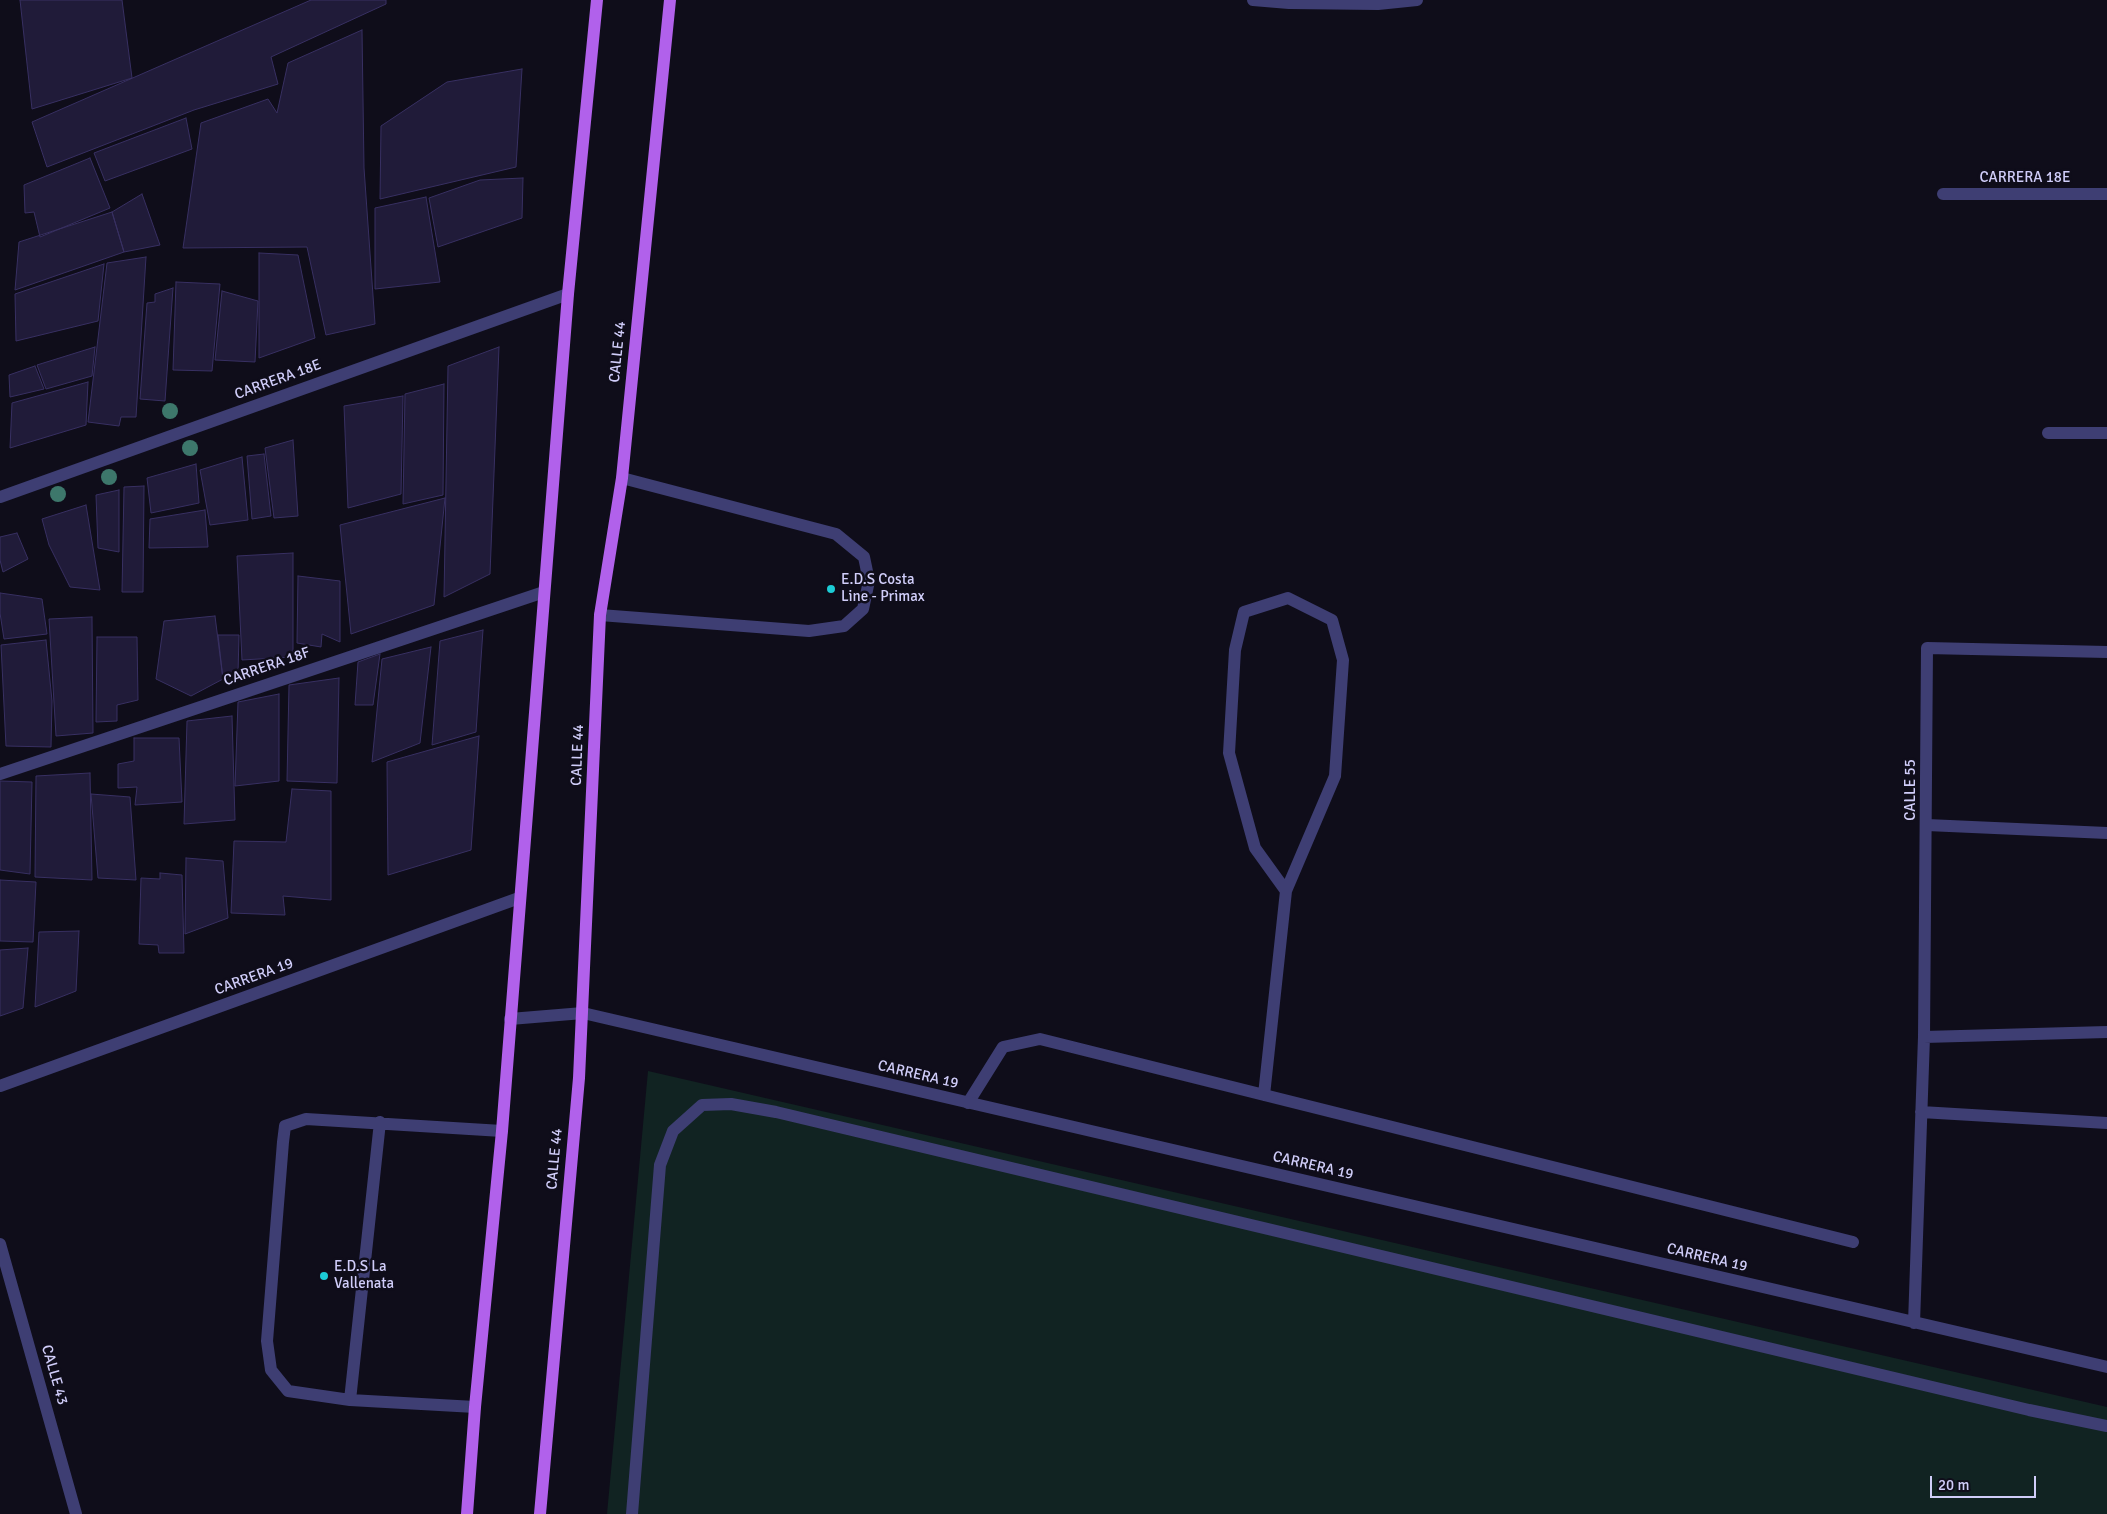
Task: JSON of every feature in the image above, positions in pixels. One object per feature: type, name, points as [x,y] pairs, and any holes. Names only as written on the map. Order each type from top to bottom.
[{"type":"main road","points":[[467,1514],[475,1407],[502,1131],[568,294],[597,0]]},
{"type":"main road","name":"CALLE 44","points":[[540,1514],[579,1078],[600,615],[622,478],[670,0]]},
{"type":"street","points":[[1253,0],[1289,3],[1378,4],[1417,0]]},
{"type":"street","name":"CARRERA 18E","points":[[1942,194],[2107,194]]},
{"type":"street","name":"CARRERA 18E","points":[[0,497],[568,294]]},
{"type":"street","points":[[2048,433],[2107,433]]},
{"type":"street","points":[[600,615],[809,631],[844,626],[863,609],[869,581],[864,557],[836,534],[622,478]]},
{"type":"street","name":"CARRERA 18F","points":[[0,774],[544,592]]},
{"type":"street","points":[[1264,1095],[1286,891],[1335,776],[1343,660],[1332,620],[1288,598],[1244,612],[1235,650],[1230,753],[1255,848],[1286,891]]},
{"type":"street","name":"CALLE 55","points":[[1914,1322],[1924,1037],[1927,648],[2107,652]]},
{"type":"street","points":[[1927,826],[2107,833]]},
{"type":"street","name":"CARRERA 19","points":[[0,1086],[519,898]]},
{"type":"street","name":"CARRERA 19","points":[[510,1019],[583,1013],[2107,1367]]},
{"type":"street","points":[[1924,1037],[2107,1032]]},
{"type":"street","points":[[968,1103],[1003,1047],[1040,1039],[1853,1242]]},
{"type":"street","points":[[632,1514],[660,1165],[674,1131],[702,1105],[731,1104],[776,1112],[2019,1407],[2107,1426]]},
{"type":"street","points":[[1921,1112],[2107,1123]]},
{"type":"street","points":[[475,1407],[350,1400],[288,1391],[271,1370],[266,1341],[283,1142],[285,1126],[306,1120],[380,1122],[502,1131]]},
{"type":"street","points":[[350,1400],[380,1122]]},
{"type":"street","name":"CALLE 43","points":[[0,1244],[76,1514]]},
{"type":"shaded area","points":[[648,1071],[2107,1407],[2107,1514],[607,1514]]},
{"type":"building","points":[[20,0],[122,0],[132,78],[32,109]]},
{"type":"building","points":[[311,0],[386,0],[386,4],[271,57],[278,84],[194,110],[47,167],[32,122]]},
{"type":"building","points":[[362,30],[364,168],[375,324],[326,335],[307,247],[183,248],[201,123],[268,99],[277,113],[288,63]]},
{"type":"building","points":[[522,69],[516,167],[380,199],[381,126],[447,82]]},
{"type":"building","points":[[186,118],[192,149],[105,181],[94,153]]},
{"type":"building","points":[[90,158],[110,208],[40,237],[34,212],[25,213],[24,185]]},
{"type":"building","points":[[523,178],[522,218],[438,247],[429,198],[480,180]]},
{"type":"building","points":[[142,194],[160,245],[124,252],[112,212]]},
{"type":"building","points":[[426,197],[440,282],[375,289],[375,208]]},
{"type":"building","points":[[112,212],[124,252],[15,290],[19,242]]},
{"type":"building","points":[[259,253],[298,255],[315,338],[259,358]]},
{"type":"building","points":[[146,257],[136,417],[121,417],[119,426],[88,422],[107,263]]},
{"type":"building","points":[[104,264],[98,321],[16,341],[15,294]]},
{"type":"building","points":[[176,282],[220,284],[212,371],[173,370]]},
{"type":"building","points":[[173,288],[165,401],[140,399],[147,303],[155,302],[155,294]]},
{"type":"building","points":[[222,291],[258,301],[255,362],[215,360]]},
{"type":"building","points":[[95,347],[92,376],[46,389],[37,365]]},
{"type":"building","points":[[499,347],[490,574],[444,597],[448,366]]},
{"type":"building","points":[[35,366],[44,389],[10,397],[9,375]]},
{"type":"building","points":[[88,382],[86,425],[10,448],[12,403]]},
{"type":"building","points":[[444,384],[443,495],[403,504],[405,394]]},
{"type":"building","points":[[403,396],[401,494],[348,508],[344,406]]},
{"type":"building","points":[[293,440],[298,516],[274,518],[265,448]]},
{"type":"building","points":[[264,454],[271,516],[252,519],[247,456]]},
{"type":"building","points":[[242,457],[248,520],[210,525],[200,470]]},
{"type":"building","points":[[196,464],[199,503],[151,513],[147,478]]},
{"type":"building","points":[[144,486],[143,592],[122,592],[124,487]]},
{"type":"building","points":[[119,490],[119,552],[98,548],[96,495]]},
{"type":"building","points":[[445,498],[434,605],[351,634],[340,525]]},
{"type":"building","points":[[86,505],[100,590],[70,587],[49,545],[42,519]]},
{"type":"building","points":[[205,510],[208,547],[149,548],[150,519]]},
{"type":"building","points":[[17,533],[28,559],[3,572],[0,560],[0,537]]},
{"type":"building","points":[[293,553],[293,657],[242,660],[237,556]]},
{"type":"building","points":[[298,576],[340,581],[340,642],[322,634],[321,647],[297,643]]},
{"type":"building","points":[[0,593],[42,599],[47,634],[4,639],[0,613]]},
{"type":"building","points":[[215,616],[223,679],[191,696],[156,679],[164,621]]},
{"type":"building","points":[[92,617],[93,733],[56,736],[49,619]]},
{"type":"building","points":[[483,630],[476,732],[432,745],[440,641]]},
{"type":"building","points":[[218,635],[239,635],[238,674],[229,681],[223,679]]},
{"type":"building","points":[[97,637],[137,637],[138,700],[117,705],[117,721],[96,722]]},
{"type":"building","points":[[46,640],[52,701],[51,747],[6,746],[1,645]]},
{"type":"building","points":[[431,647],[420,743],[372,762],[382,659]]},
{"type":"building","points":[[380,654],[373,705],[355,705],[358,662]]},
{"type":"building","points":[[339,678],[337,783],[287,781],[289,685]]},
{"type":"building","points":[[279,694],[279,781],[235,786],[238,702]]},
{"type":"building","points":[[232,716],[235,820],[184,824],[187,721]]},
{"type":"building","points":[[479,736],[471,850],[388,875],[387,762]]},
{"type":"building","points":[[134,738],[179,738],[182,802],[135,805],[137,787],[118,788],[118,764],[134,761]]},
{"type":"building","points":[[90,773],[92,880],[35,877],[36,776]]},
{"type":"building","points":[[0,781],[32,782],[30,874],[0,870]]},
{"type":"building","points":[[292,789],[331,791],[331,900],[283,896],[285,915],[231,913],[234,841],[286,842]]},
{"type":"building","points":[[91,794],[130,797],[136,880],[98,878]]},
{"type":"building","points":[[186,858],[223,861],[228,918],[185,934]]},
{"type":"building","points":[[160,873],[182,875],[184,953],[159,953],[158,945],[139,944],[141,878],[160,879]]},
{"type":"building","points":[[0,880],[36,882],[33,942],[0,941]]},
{"type":"building","points":[[79,931],[76,991],[35,1007],[39,932]]},
{"type":"building","points":[[28,948],[23,1008],[0,1016],[0,950]]},
{"type":"place","name":"E.D.S Costa Line - Primax","points":[[831,589]]},
{"type":"place","name":"E.D.S La Vallenata","points":[[324,1276]]}]
